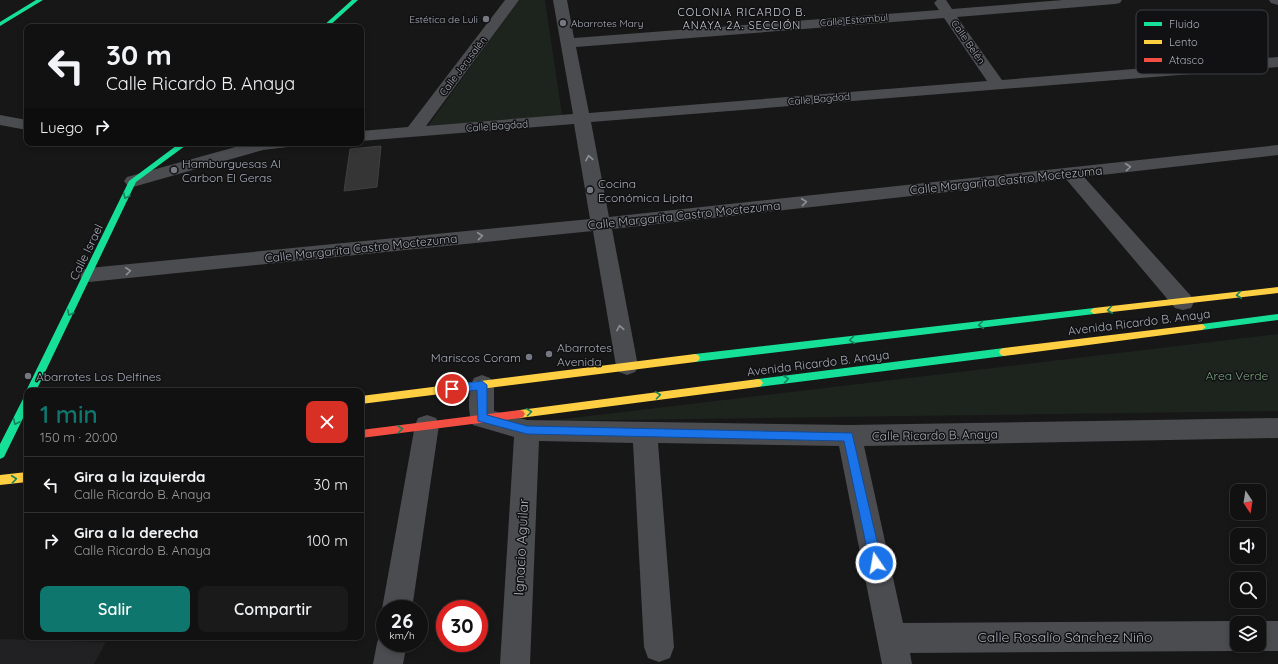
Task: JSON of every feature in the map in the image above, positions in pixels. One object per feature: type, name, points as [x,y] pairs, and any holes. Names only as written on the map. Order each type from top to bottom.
[{"type":"main road","points":[[0,24],[40,0]]},
{"type":"main road","points":[[328,24],[355,0]]},
{"type":"main road","name":"Calle Israel","points":[[32,388],[133,182],[181,146]]},
{"type":"main road","name":"Avenida Ricardo B. Anaya","points":[[364,400],[627,366],[1278,290]]},
{"type":"main road","name":"Avenida Ricardo B. Anaya","points":[[364,434],[1278,317]]},
{"type":"main road","points":[[0,454],[2,445],[24,405]]},
{"type":"main road","points":[[2,445],[20,443]]},
{"type":"main road","points":[[0,480],[24,477]]},
{"type":"street","name":"Calle Jerusalén","points":[[413,132],[512,0]]},
{"type":"street","points":[[560,0],[627,366]]},
{"type":"street","name":"Calle Belén","points":[[940,0],[997,84]]},
{"type":"street","name":"Calle Estambul","points":[[568,43],[1116,0]]},
{"type":"street","name":"Calle Bagdad","points":[[1268,63],[1278,62]]},
{"type":"street","name":"Calle Bagdad","points":[[364,136],[1136,73]]},
{"type":"street","points":[[0,120],[24,124]]},
{"type":"street","points":[[133,182],[255,146]]},
{"type":"street","name":"Calle Margarita Castro Moctezuma","points":[[89,274],[601,224],[1278,150]]},
{"type":"street","points":[[1071,173],[1183,302]]},
{"type":"street","points":[[482,385],[482,418]]},
{"type":"street","name":"Calle Ricardo B. Anaya","points":[[482,418],[527,430],[849,436],[1278,428]]},
{"type":"street","points":[[398,600],[427,425]]},
{"type":"street","name":"Ignacio Aguilar","points":[[515,664],[527,430]]},
{"type":"street","points":[[645,432],[658,647]]},
{"type":"street","points":[[849,436],[895,651]]},
{"type":"street","name":"Calle Rosalío Sánchez Niño","points":[[895,651],[1230,636]]},
{"type":"street","points":[[1266,636],[1278,636]]},
{"type":"street","points":[[388,664],[390,652]]},
{"type":"shaded area","points":[[0,639],[106,642],[94,664],[0,664]]},
{"type":"green space","points":[[519,0],[545,0],[562,115],[428,126]]},
{"type":"green space","name":"Area Verde","points":[[1278,334],[1278,411],[547,421]]},
{"type":"building","points":[[381,146],[377,187],[344,191],[350,149]]},
{"type":"traffic: fast","points":[[0,24],[40,0]]},
{"type":"traffic: fast","points":[[328,24],[355,0]]},
{"type":"traffic: fast","points":[[32,388],[133,181],[181,146]]},
{"type":"traffic: fast","points":[[695,358],[1094,311]]},
{"type":"traffic: fast","points":[[1202,327],[1278,317]]},
{"type":"traffic: fast","points":[[758,383],[1004,352]]},
{"type":"traffic: fast","points":[[0,454],[24,406]]},
{"type":"traffic: slow","points":[[1094,311],[1278,290]]},
{"type":"traffic: slow","points":[[1004,352],[1202,327]]},
{"type":"traffic: slow","points":[[364,400],[695,358]]},
{"type":"traffic: slow","points":[[520,414],[758,383]]},
{"type":"traffic: slow","points":[[0,480],[24,477]]},
{"type":"traffic: jam","points":[[364,434],[520,414]]},
{"type":"place","name":"Estética de Luli","points":[[486,19]]},
{"type":"place","name":"Abarrotes Mary","points":[[563,23]]},
{"type":"place","name":"Hamburguesas Al Carbon El Geras","points":[[174,170]]},
{"type":"place","name":"Cocina Económica Lipita","points":[[590,190]]},
{"type":"place","name":"Abarrotes Avenida","points":[[549,354]]},
{"type":"place","name":"Mariscos Coram","points":[[529,357]]},
{"type":"place","name":"Abarrotes Los Delfines","points":[[28,376]]},
{"type":"district","name":"COLONIA RICARDO B. ANAYA 2A. SECCIÓN","points":[[742,18]]},
{"type":"route","points":[[452,389],[482,385],[482,418],[527,430],[849,436],[876,563]]}]
